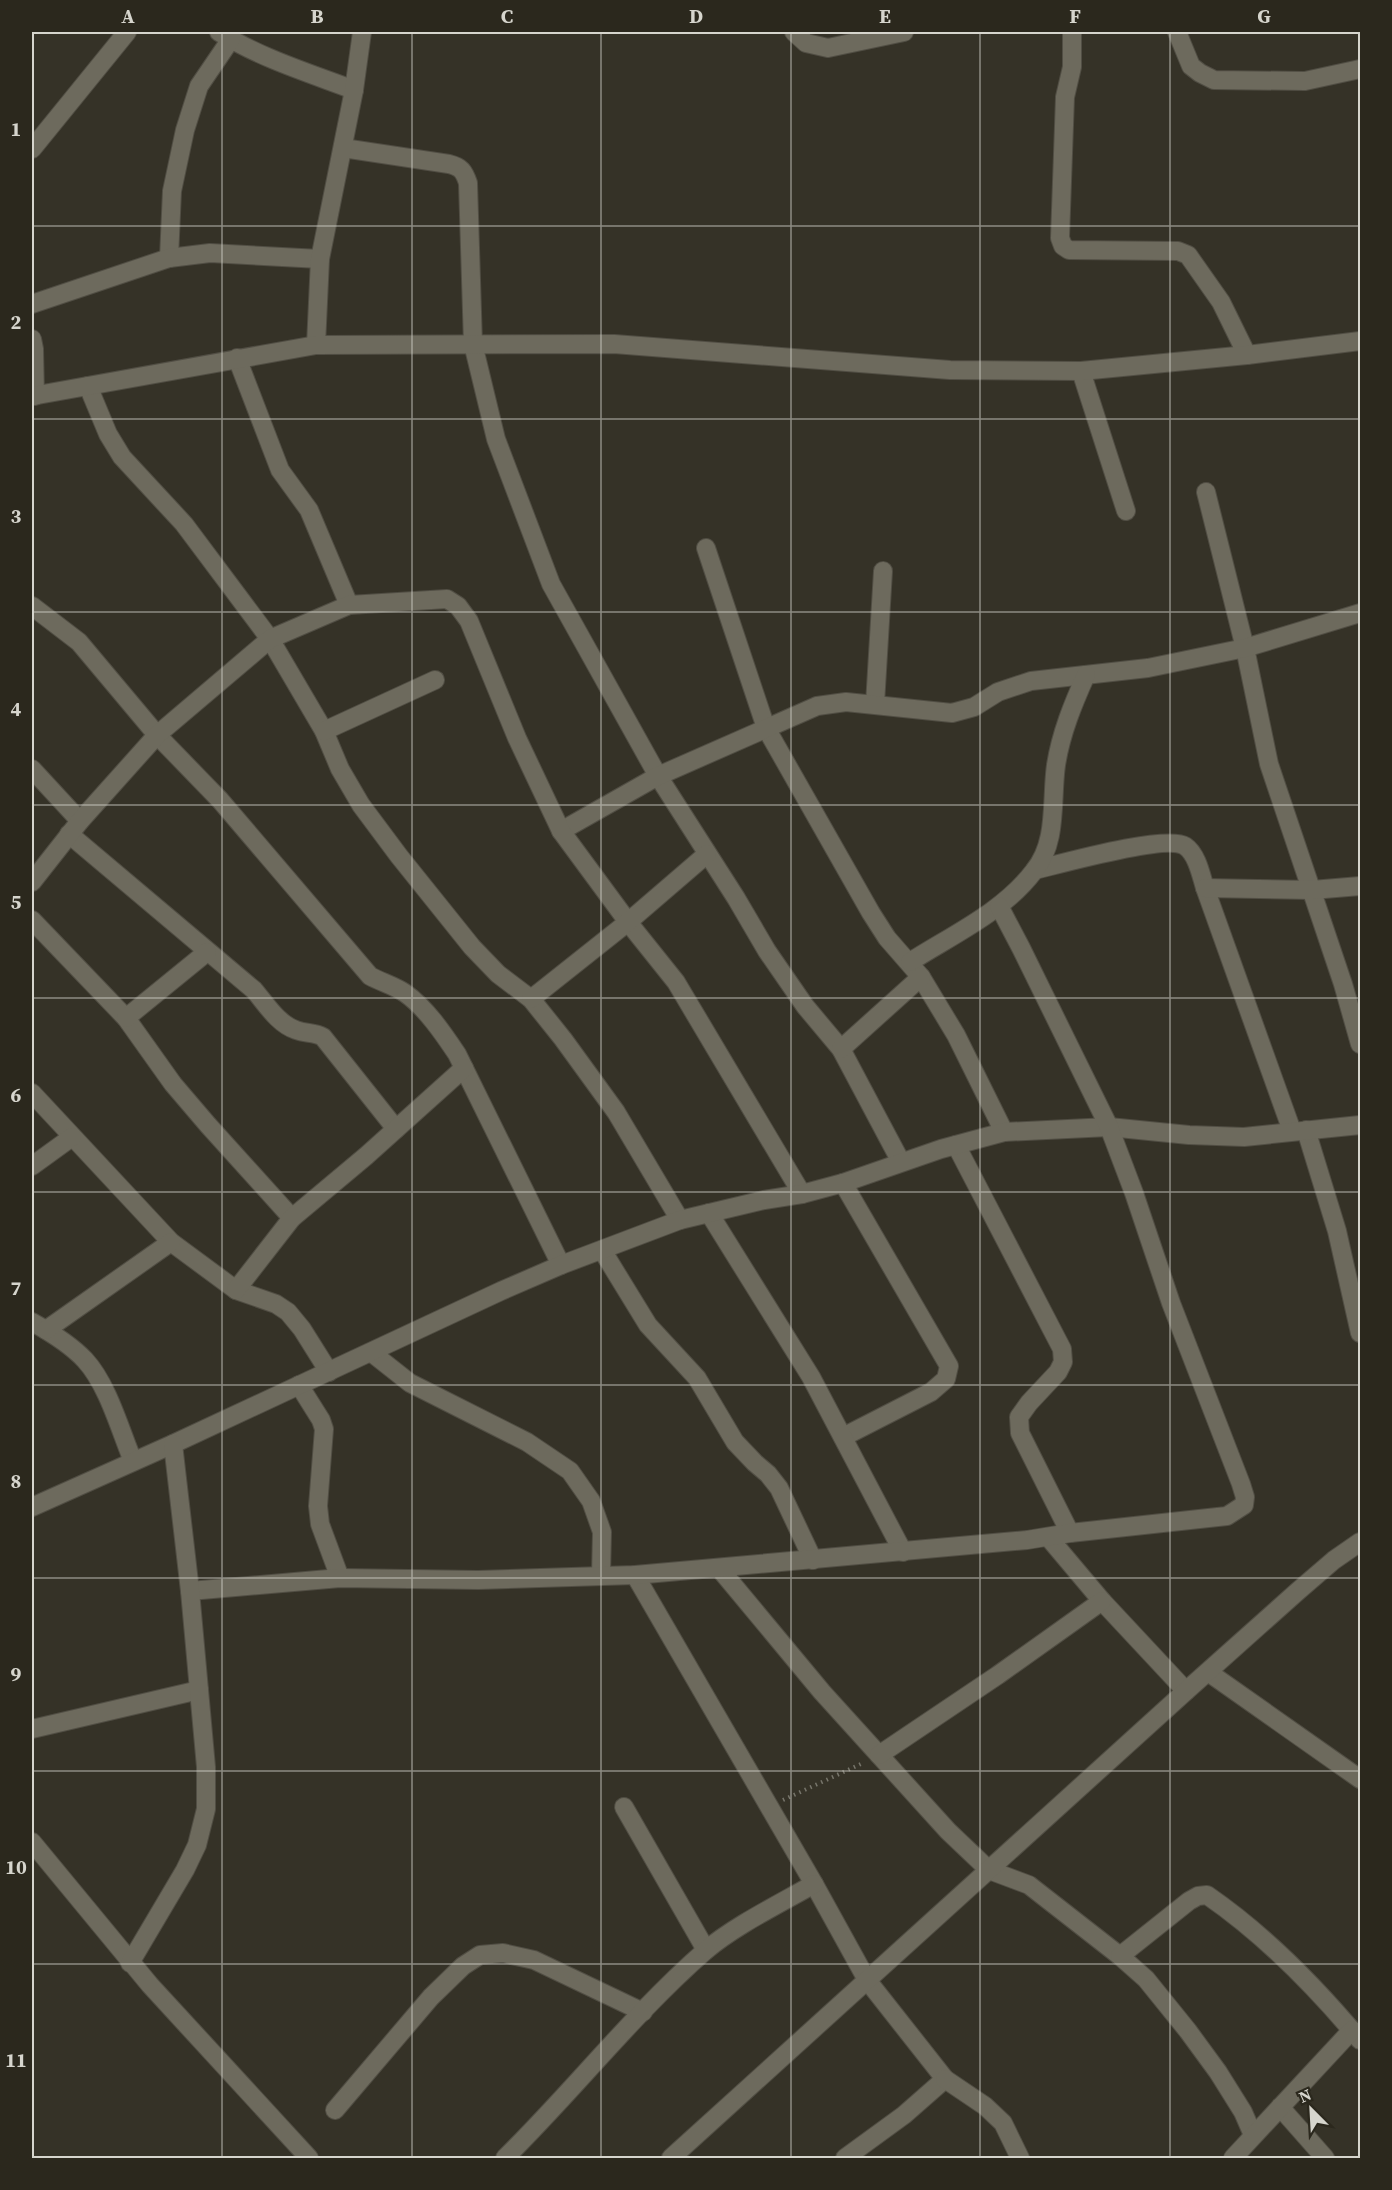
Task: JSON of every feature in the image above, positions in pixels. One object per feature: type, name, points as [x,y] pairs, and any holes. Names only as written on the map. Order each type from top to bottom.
[{"type":"street","points":[[32,149],[127,32]]},
{"type":"street","points":[[316,345],[320,259],[354,90],[362,32]]},
{"type":"street","points":[[794,32],[806,43],[828,48],[904,32]]},
{"type":"street","points":[[1072,32],[1072,67],[1065,97],[1060,238],[1063,246],[1069,250],[1178,251],[1188,255],[1221,302],[1247,355]]},
{"type":"street","points":[[1177,32],[1191,66],[1214,80],[1305,81],[1360,69]]},
{"type":"street","points":[[170,258],[172,191],[185,130],[199,86],[225,35],[290,66],[354,90]]},
{"type":"street","points":[[343,148],[449,164],[459,166],[464,171],[468,183],[472,344],[496,439],[551,584],[658,776],[773,960],[805,1006],[841,1049],[902,1162]]},
{"type":"street","points":[[32,304],[170,258],[210,253],[320,259]]},
{"type":"street","points":[[32,339],[34,350],[33,396],[316,345],[614,344],[950,370],[1081,371],[1247,355],[1360,341]]},
{"type":"street","points":[[237,358],[280,470],[309,510],[349,605]]},
{"type":"street","points":[[1081,371],[1126,510]]},
{"type":"street","points":[[88,386],[108,434],[122,457],[184,524],[270,639],[324,731],[340,769],[361,805],[472,947],[498,974],[531,999],[616,1112],[680,1220]]},
{"type":"street","points":[[1206,492],[1245,648],[1269,764],[1312,890],[1360,1044]]},
{"type":"street","points":[[706,548],[765,728],[871,913],[887,938],[921,977],[956,1035],[1004,1132]]},
{"type":"street","points":[[875,704],[883,571]]},
{"type":"street","points":[[32,882],[75,828],[157,735],[270,639],[349,605],[447,599],[458,606],[469,621],[517,738],[561,831],[628,922],[676,982],[802,1194]]},
{"type":"street","points":[[32,606],[79,642],[157,735],[219,800],[370,976],[402,991],[418,1003],[446,1038],[464,1068],[561,1265]]},
{"type":"street","points":[[561,831],[658,776],[817,706],[846,702],[952,713],[974,707],[998,692],[1031,681],[1148,668],[1245,648],[1360,613]]},
{"type":"street","points":[[910,962],[999,906],[1035,870],[1048,843],[1053,814],[1056,766],[1063,732],[1086,675]]},
{"type":"street","points":[[324,731],[435,680]]},
{"type":"street","points":[[32,769],[75,828],[134,886],[207,952],[254,990],[276,1017],[290,1028],[303,1033],[316,1033],[324,1037],[396,1129]]},
{"type":"street","points":[[1035,870],[1118,849],[1178,843],[1187,847],[1195,860],[1337,1231],[1355,1288],[1360,1333]]},
{"type":"street","points":[[531,999],[628,922],[707,854]]},
{"type":"street","points":[[1205,888],[1312,890],[1360,886]]},
{"type":"street","points":[[190,1591],[339,1578],[478,1580],[635,1575],[1049,1538],[1070,1533],[1227,1516],[1244,1504],[1245,1497],[1167,1293],[1134,1193],[1109,1127],[999,906]]},
{"type":"street","points":[[32,920],[126,1018],[194,1109],[292,1218]]},
{"type":"street","points":[[126,1018],[207,952]]},
{"type":"street","points":[[841,1049],[921,977]]},
{"type":"street","points":[[236,1290],[292,1218],[464,1068]]},
{"type":"street","points":[[32,1093],[171,1242],[236,1290],[276,1304],[288,1312],[302,1329],[329,1372]]},
{"type":"street","points":[[32,1507],[372,1353],[501,1291],[561,1265],[680,1220],[843,1183],[902,1162],[1004,1132],[1109,1127],[1189,1135],[1244,1137],[1360,1125]]},
{"type":"street","points":[[32,1166],[72,1137]]},
{"type":"street","points":[[956,1145],[1062,1349],[1063,1362],[1058,1372],[1019,1417],[1020,1433],[1070,1533]]},
{"type":"street","points":[[843,1183],[949,1366],[946,1379],[931,1392],[843,1437]]},
{"type":"street","points":[[709,1213],[811,1377],[903,1552]]},
{"type":"street","points":[[133,1461],[99,1380],[84,1359],[39,1326],[171,1242]]},
{"type":"street","points":[[602,1250],[648,1325],[697,1378],[735,1442],[779,1488],[813,1560]]},
{"type":"street","points":[[372,1353],[410,1383],[527,1442],[570,1471],[591,1501],[602,1532],[601,1576]]},
{"type":"street","points":[[299,1385],[321,1420],[324,1429],[318,1506],[320,1524],[339,1578]]},
{"type":"street","points":[[130,1963],[185,1870],[197,1845],[206,1809],[206,1767],[190,1591],[173,1444]]},
{"type":"street","points":[[1049,1538],[1102,1601],[1186,1691]]},
{"type":"street","points":[[671,2158],[1186,1691],[1334,1560],[1360,1542]]},
{"type":"street","points":[[719,1568],[822,1692],[948,1831],[989,1870],[1029,1885],[1146,1979],[1218,2072],[1243,2112],[1253,2135]]},
{"type":"street","points":[[635,1575],[867,1980],[945,2079],[985,2106],[1003,2123],[1020,2158]]},
{"type":"street","points":[[879,1755],[1102,1601]]},
{"type":"street","points":[[1208,1672],[1360,1779]]},
{"type":"street","points":[[32,1729],[199,1690]]},
{"type":"street","points":[[624,1807],[706,1950]]},
{"type":"street","points":[[32,1842],[130,1963],[309,2158]]},
{"type":"street","points":[[505,2158],[643,2012],[706,1950],[814,1884]]},
{"type":"street","points":[[1120,1956],[1189,1901],[1198,1896],[1207,1895],[1235,1914],[1303,1976],[1356,2035],[1280,2107],[1233,2158]]},
{"type":"street","points":[[335,2110],[431,1997],[463,1966],[480,1955],[503,1953],[534,1960],[643,2012]]},
{"type":"street","points":[[845,2158],[904,2115],[945,2079]]},
{"type":"street","points":[[1280,2107],[1325,2158]]},
{"type":"path","points":[[769,1807],[879,1755]]}]
